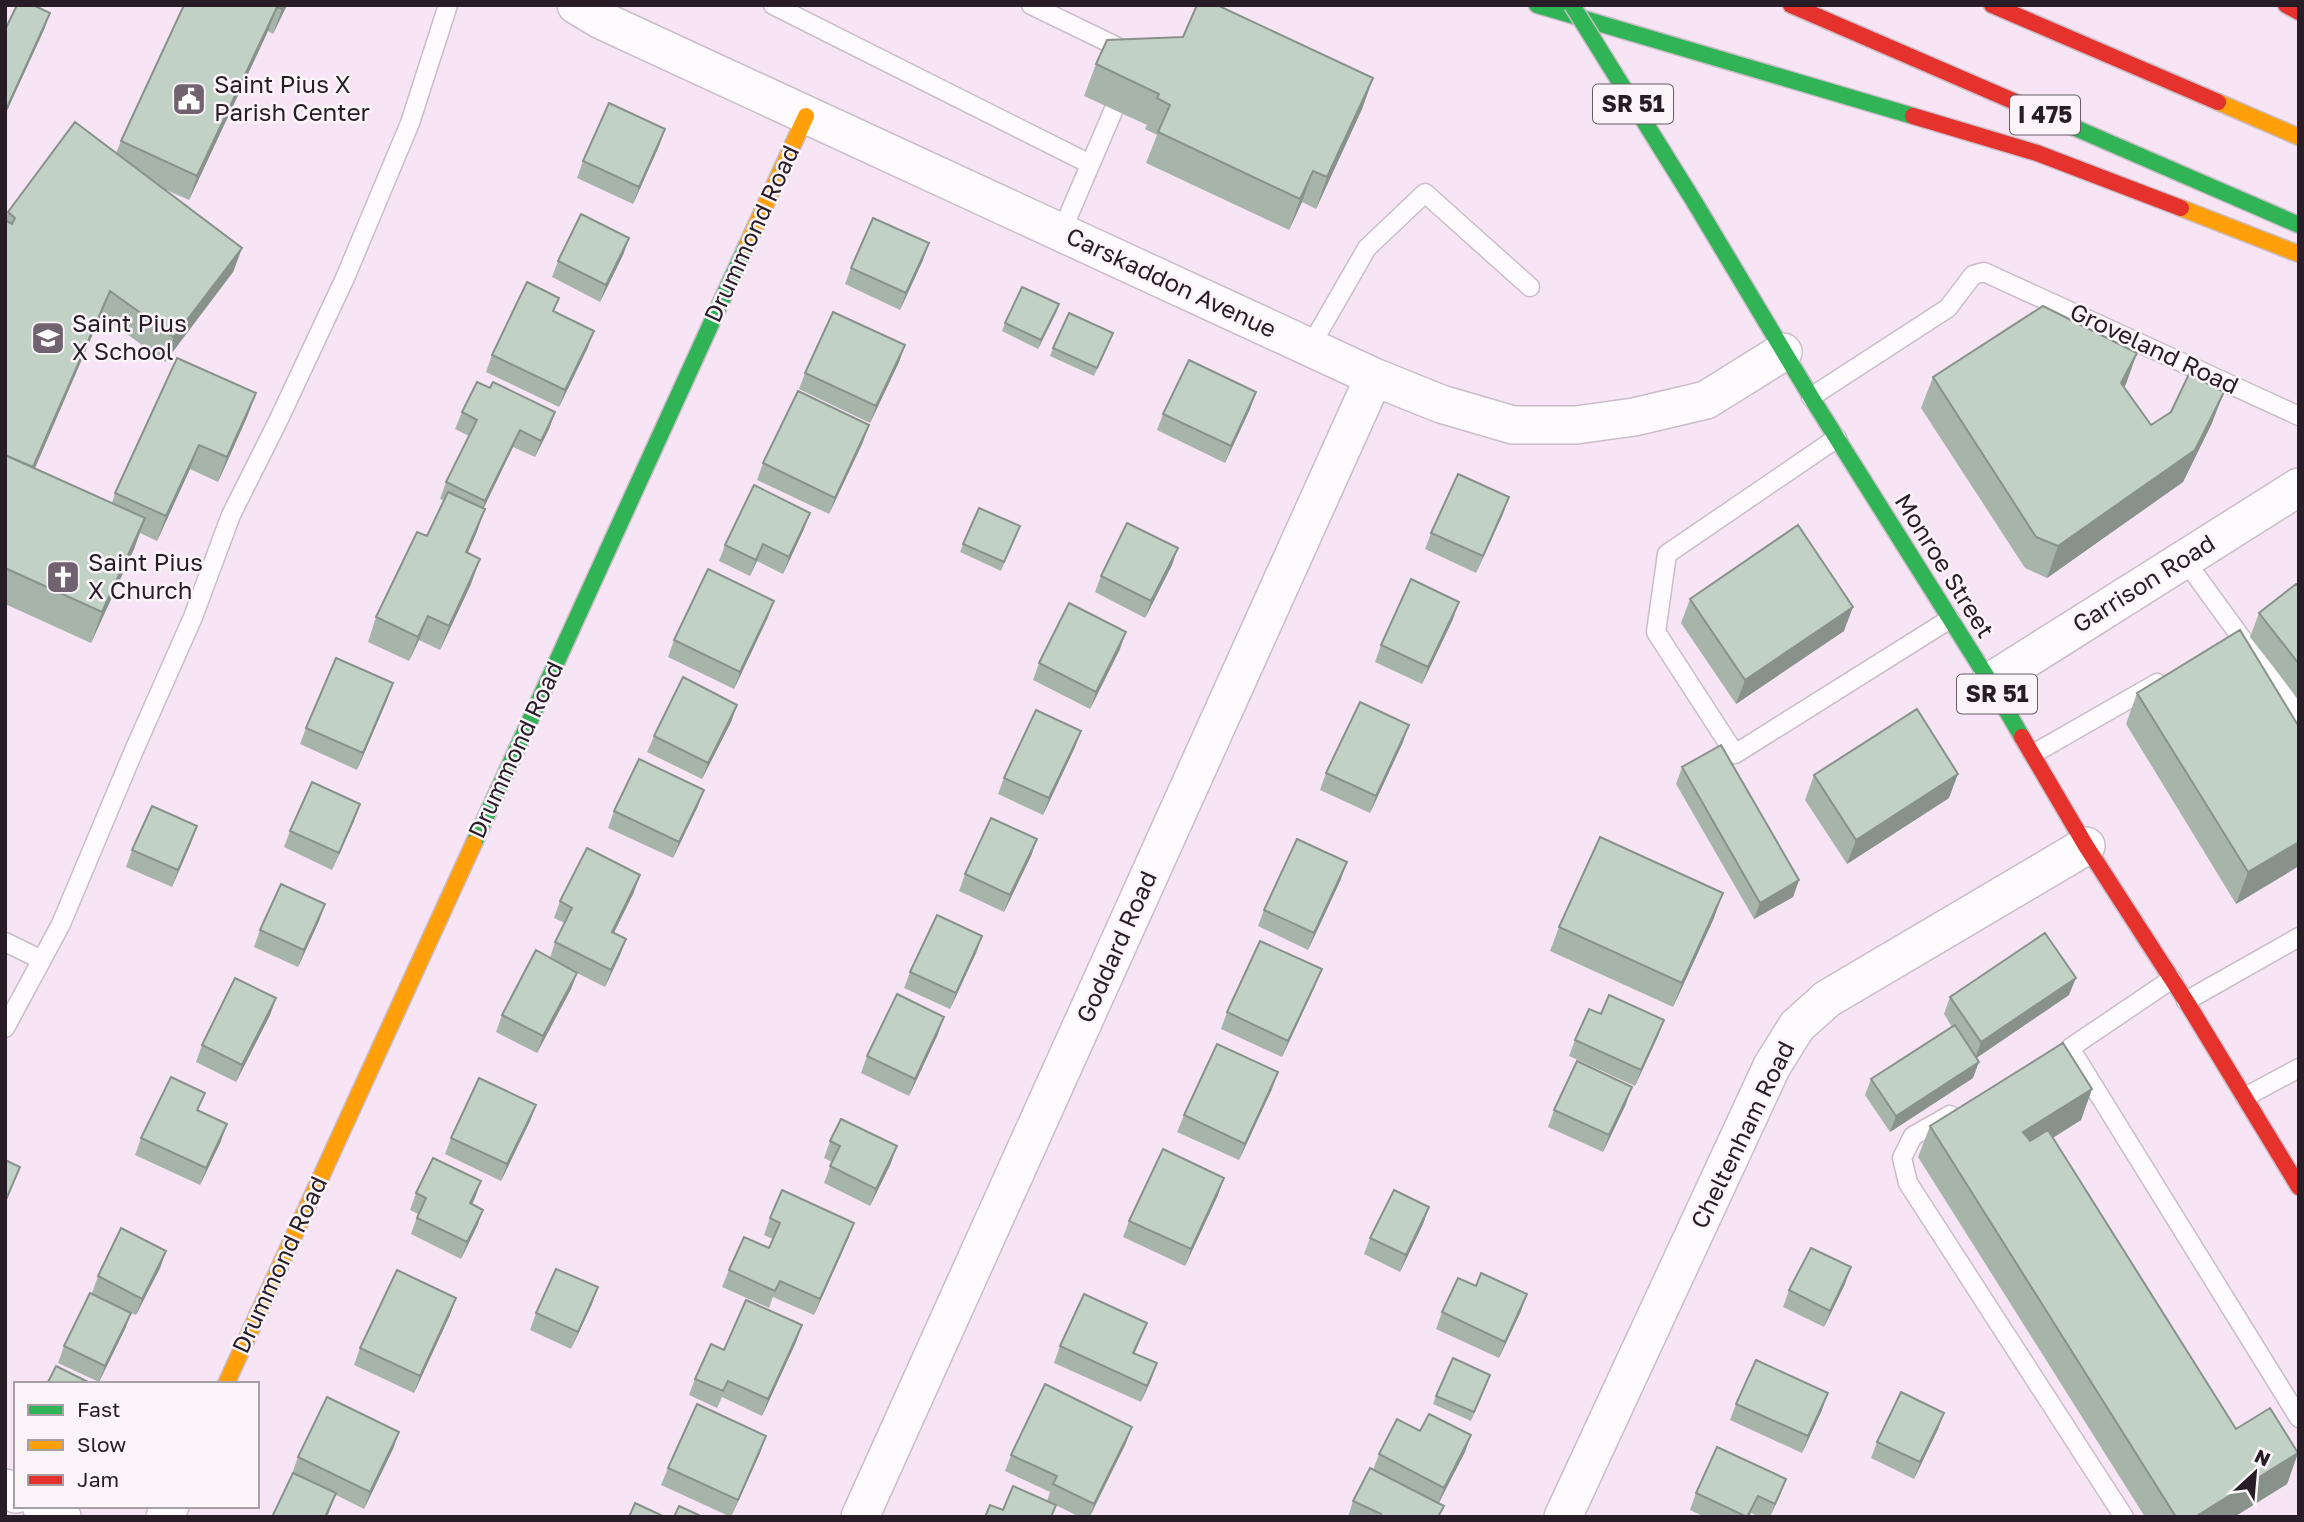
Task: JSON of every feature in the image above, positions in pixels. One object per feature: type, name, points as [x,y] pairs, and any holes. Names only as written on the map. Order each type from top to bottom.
[{"type":"main road","points":[[1537,5],[2037,153],[2299,254]]},
{"type":"main road","name":"Monroe Street","points":[[1572,5],[1695,203],[1783,352],[1990,682],[2086,846],[2186,1001],[2298,1185]]},
{"type":"main road","name":"I 475","points":[[1791,5],[2299,225]]},
{"type":"main road","points":[[1992,5],[2299,137]]},
{"type":"main road","points":[[2286,5],[2299,12]]},
{"type":"main road","name":"Drummond Road","points":[[227,1382],[806,116]]},
{"type":"street","name":"Carskaddon Avenue","points":[[576,5],[601,20],[806,116],[1374,377],[1441,404],[1513,425],[1576,425],[1634,417],[1706,400],[1783,352]]},
{"type":"street","name":"Goddard Road","points":[[860,1517],[1374,377]]},
{"type":"street","name":"Garrison Road","points":[[1990,682],[2299,487]]},
{"type":"street","name":"Cheltenham Road","points":[[1563,1517],[1772,1066],[1797,1026],[1828,999],[2086,846]]},
{"type":"street","points":[[45,1508],[62,1517]]},
{"type":"lane","points":[[5,1027],[61,924],[85,872],[131,755],[193,617],[231,515],[345,278],[410,123],[449,5]]},
{"type":"lane","points":[[773,5],[1090,163]]},
{"type":"lane","points":[[1031,5],[1135,55],[1130,70]]},
{"type":"lane","points":[[1061,233],[1114,109]]},
{"type":"lane","points":[[1310,347],[1367,248],[1425,193],[1530,287]]},
{"type":"lane","name":"Groveland Road","points":[[1811,397],[1948,308],[1973,275],[1984,272],[2299,416]]},
{"type":"lane","points":[[1838,438],[1667,554],[1656,632],[1735,754],[1950,619]]},
{"type":"lane","points":[[2184,559],[2233,638],[2299,717]]},
{"type":"lane","points":[[2033,754],[2168,676]]},
{"type":"lane","points":[[2186,1001],[2299,937]]},
{"type":"lane","points":[[5,942],[42,960]]},
{"type":"lane","points":[[2172,979],[2064,1051],[2299,1418]]},
{"type":"lane","points":[[2245,1097],[2299,1068]]},
{"type":"lane","points":[[1962,1109],[1913,1136],[1902,1158],[1908,1183],[2123,1517]]},
{"type":"building","points":[[17,5],[33,5],[50,13],[5,112],[5,30]]},
{"type":"building","name":"Saint Pius X Parish Center","points":[[184,5],[284,5],[282,9],[277,7],[197,176],[121,141]]},
{"type":"building","points":[[1197,5],[1217,5],[1373,78],[1327,177],[1313,171],[1300,199],[1158,132],[1170,105],[1157,98],[1159,94],[1096,64],[1107,40],[1183,37]]},
{"type":"building","points":[[609,103],[665,129],[639,187],[583,161]]},
{"type":"building","name":"Saint Pius X School","points":[[75,122],[242,248],[174,337],[110,291],[33,467],[5,455],[5,220],[12,224],[15,218],[8,212]]},
{"type":"building","points":[[581,214],[629,238],[606,285],[558,261]]},
{"type":"building","points":[[873,218],[929,243],[906,293],[851,268]]},
{"type":"building","points":[[527,282],[559,298],[553,311],[594,331],[565,390],[492,355]]},
{"type":"building","points":[[1022,287],[1059,304],[1041,340],[1005,323]]},
{"type":"building","points":[[2043,306],[2137,353],[2121,383],[2151,425],[2171,412],[2189,374],[2224,392],[2195,450],[2058,546],[2036,537],[1933,377]]},
{"type":"building","points":[[833,312],[905,345],[876,406],[805,373]]},
{"type":"building","points":[[1069,313],[1113,333],[1097,368],[1053,348]]},
{"type":"building","points":[[177,358],[256,393],[227,457],[199,445],[166,516],[115,493]]},
{"type":"building","points":[[1189,360],[1256,392],[1231,446],[1163,414]]},
{"type":"building","points":[[477,382],[490,388],[493,382],[555,412],[541,441],[520,430],[485,501],[446,482],[477,420],[462,412]]},
{"type":"building","points":[[798,391],[869,425],[835,498],[763,463]]},
{"type":"building","name":"Saint Pius X Church","points":[[5,455],[145,518],[102,612],[5,568]]},
{"type":"building","points":[[1458,474],[1509,497],[1483,556],[1431,533]]},
{"type":"building","points":[[754,485],[810,513],[789,557],[763,544],[756,560],[725,545]]},
{"type":"building","points":[[448,492],[485,509],[466,552],[480,559],[449,626],[428,616],[418,637],[376,617],[417,532],[427,536]]},
{"type":"building","points":[[979,508],[1020,526],[1004,562],[963,544]]},
{"type":"building","points":[[1127,523],[1178,548],[1151,601],[1101,576]]},
{"type":"building","points":[[1798,525],[1853,607],[1745,680],[1690,599]]},
{"type":"building","points":[[708,569],[774,601],[740,672],[674,640]]},
{"type":"building","points":[[1411,579],[1459,602],[1428,667],[1381,645]]},
{"type":"building","points":[[2296,584],[2299,587],[2299,664],[2259,613]]},
{"type":"building","points":[[1069,603],[1126,632],[1096,692],[1039,663]]},
{"type":"building","points":[[2240,630],[2299,727],[2299,842],[2248,872],[2137,693]]},
{"type":"building","points":[[336,658],[393,683],[363,753],[306,728]]},
{"type":"building","points":[[683,677],[737,705],[708,763],[654,736]]},
{"type":"building","points":[[1360,702],[1409,725],[1376,796],[1326,773]]},
{"type":"building","points":[[1917,709],[1958,774],[1856,840],[1814,775]]},
{"type":"building","points":[[1036,710],[1081,731],[1049,798],[1004,778]]},
{"type":"building","points":[[1721,745],[1799,880],[1760,903],[1682,767]]},
{"type":"building","points":[[639,759],[704,790],[679,842],[614,811]]},
{"type":"building","points":[[312,782],[360,804],[339,853],[290,831]]},
{"type":"building","points":[[152,806],[197,826],[178,870],[132,850]]},
{"type":"building","points":[[991,818],[1037,839],[1010,895],[965,874]]},
{"type":"building","points":[[1600,837],[1723,893],[1682,983],[1559,927]]},
{"type":"building","points":[[1297,839],[1347,862],[1314,933],[1264,910]]},
{"type":"building","points":[[587,848],[640,875],[612,932],[626,939],[611,970],[555,942],[572,908],[560,901]]},
{"type":"building","points":[[281,884],[325,904],[304,950],[260,930]]},
{"type":"building","points":[[937,915],[982,936],[956,993],[910,972]]},
{"type":"building","points":[[2045,933],[2076,978],[1981,1042],[1950,997]]},
{"type":"building","points":[[1260,941],[1322,969],[1288,1041],[1227,1012]]},
{"type":"building","points":[[536,950],[577,973],[543,1036],[502,1015]]},
{"type":"building","points":[[235,978],[276,998],[242,1065],[202,1045]]},
{"type":"building","points":[[897,994],[944,1017],[915,1079],[867,1056]]},
{"type":"building","points":[[1609,995],[1664,1020],[1641,1070],[1575,1040],[1589,1009],[1601,1014]]},
{"type":"building","points":[[1955,1025],[1979,1062],[1896,1116],[1871,1079]]},
{"type":"building","points":[[2063,1043],[2092,1089],[2023,1132],[2030,1141],[2048,1130],[2236,1429],[2270,1408],[2298,1453],[2195,1517],[2176,1517],[1930,1126]]},
{"type":"building","points":[[1217,1044],[1278,1072],[1245,1144],[1184,1115]]},
{"type":"building","points":[[1577,1061],[1632,1087],[1609,1135],[1554,1110]]},
{"type":"building","points":[[171,1077],[205,1093],[197,1110],[227,1124],[206,1168],[141,1138]]},
{"type":"building","points":[[479,1078],[536,1105],[507,1164],[451,1138]]},
{"type":"building","points":[[841,1119],[897,1146],[876,1189],[830,1166],[840,1146],[830,1141]]},
{"type":"building","points":[[1163,1149],[1224,1178],[1191,1249],[1129,1221]]},
{"type":"building","points":[[433,1158],[481,1181],[470,1203],[483,1210],[467,1242],[417,1218],[426,1198],[416,1193]]},
{"type":"building","points":[[5,1160],[20,1167],[5,1202]]},
{"type":"building","points":[[782,1190],[854,1223],[820,1299],[780,1281],[775,1291],[729,1270],[744,1237],[769,1248],[780,1223],[770,1218]]},
{"type":"building","points":[[1394,1190],[1429,1207],[1406,1255],[1370,1238]]},
{"type":"building","points":[[121,1228],[166,1251],[142,1299],[98,1276]]},
{"type":"building","points":[[1811,1248],[1851,1267],[1830,1311],[1789,1290]]},
{"type":"building","points":[[556,1269],[598,1287],[578,1332],[536,1313]]},
{"type":"building","points":[[397,1270],[456,1298],[420,1376],[360,1348]]},
{"type":"building","points":[[1481,1273],[1527,1294],[1505,1342],[1442,1312],[1458,1278],[1476,1286]]},
{"type":"building","points":[[90,1293],[131,1313],[105,1366],[64,1346]]},
{"type":"building","points":[[1084,1294],[1147,1323],[1133,1353],[1157,1363],[1147,1386],[1060,1346]]},
{"type":"building","points":[[746,1300],[802,1325],[768,1399],[728,1381],[723,1391],[695,1379],[711,1344],[724,1350]]},
{"type":"building","points":[[1453,1358],[1490,1375],[1474,1412],[1436,1396]]},
{"type":"building","points":[[1756,1360],[1828,1393],[1808,1436],[1736,1404]]},
{"type":"building","points":[[56,1366],[88,1382],[48,1382]]},
{"type":"building","points":[[1045,1384],[1132,1427],[1094,1504],[1053,1484],[1057,1476],[1011,1455]]},
{"type":"building","points":[[1901,1392],[1944,1413],[1920,1462],[1877,1442]]},
{"type":"building","points":[[327,1397],[399,1432],[370,1492],[298,1457]]},
{"type":"building","points":[[697,1404],[766,1436],[738,1500],[668,1468]]},
{"type":"building","points":[[1429,1414],[1471,1435],[1444,1488],[1379,1454],[1397,1419],[1420,1431]]},
{"type":"building","points":[[1717,1447],[1786,1479],[1775,1504],[1758,1496],[1747,1517],[1696,1493]]},
{"type":"building","points":[[1370,1468],[1444,1506],[1438,1517],[1379,1517],[1381,1514],[1353,1501]]},
{"type":"building","points":[[293,1473],[336,1493],[325,1517],[272,1517]]},
{"type":"building","points":[[1013,1486],[1056,1505],[1051,1517],[985,1517],[990,1505],[1003,1510]]},
{"type":"building","points":[[635,1503],[665,1517],[629,1517]]},
{"type":"building","points":[[679,1506],[703,1517],[674,1517]]},
{"type":"traffic: fast","points":[[1537,5],[1913,116]]},
{"type":"traffic: fast","points":[[1572,5],[1695,203]]},
{"type":"traffic: fast","points":[[2050,117],[2299,225]]},
{"type":"traffic: fast","points":[[1695,203],[1811,397],[2022,737]]},
{"type":"traffic: fast","points":[[474,843],[747,245]]},
{"type":"traffic: slow","points":[[2218,102],[2299,137]]},
{"type":"traffic: slow","points":[[747,245],[806,116]]},
{"type":"traffic: slow","points":[[2181,208],[2299,254]]},
{"type":"traffic: slow","points":[[227,1382],[474,843]]},
{"type":"traffic: jam","points":[[1791,5],[2050,117]]},
{"type":"traffic: jam","points":[[1992,5],[2218,102]]},
{"type":"traffic: jam","points":[[2286,5],[2299,12]]},
{"type":"traffic: jam","points":[[1913,116],[2037,153],[2181,208]]},
{"type":"traffic: jam","points":[[2022,737],[2086,846],[2186,1001],[2299,1187]]},
{"type":"place","name":"Saint Pius X Parish Center","points":[[189,99]]},
{"type":"place","name":"Saint Pius X School","points":[[48,338]]},
{"type":"place","name":"Saint Pius X Church","points":[[63,577]]}]
